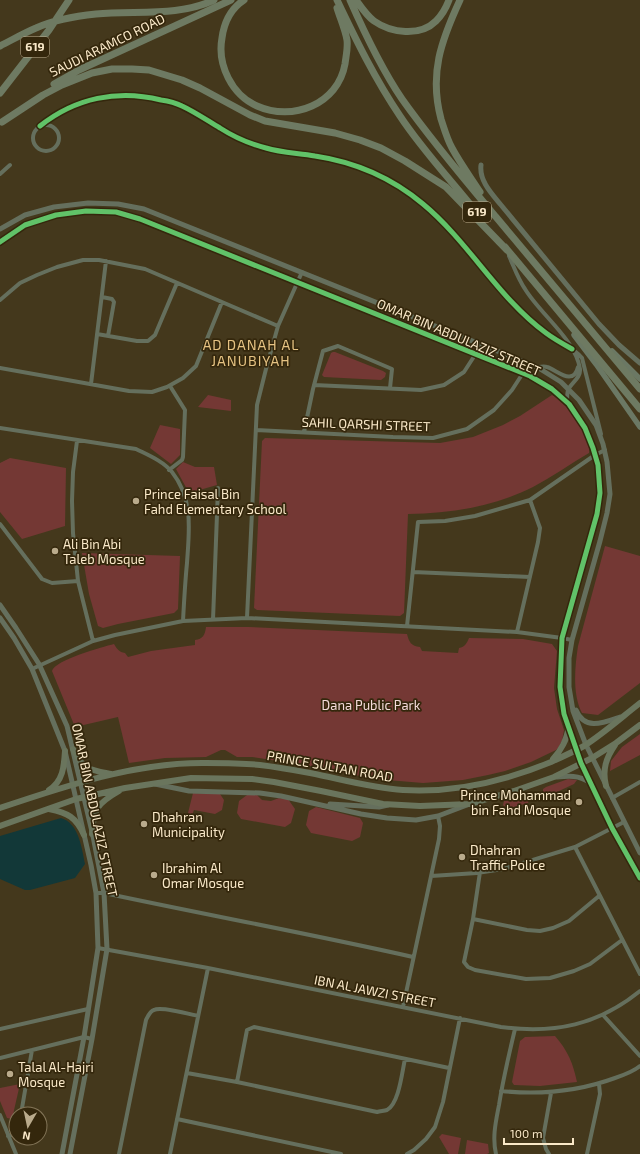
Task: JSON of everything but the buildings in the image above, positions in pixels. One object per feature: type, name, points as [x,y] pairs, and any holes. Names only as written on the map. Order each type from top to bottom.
[{"type":"highway","name":"619","points":[[0,93],[49,30],[69,0]]},
{"type":"highway","name":"619","points":[[0,46],[36,27],[71,18],[96,14],[169,11],[193,7],[214,0]]},
{"type":"highway","name":"SAUDI ARAMCO ROAD","points":[[1,123],[50,86],[79,70],[231,0]]},
{"type":"highway","points":[[244,0],[232,10],[225,24],[222,36],[220,48],[226,76],[244,98],[256,106],[270,111],[285,112],[304,109],[317,104],[328,97],[338,84],[344,72],[347,39],[336,0]]},
{"type":"highway","name":"619","points":[[336,0],[376,79],[400,116],[430,157],[459,189],[507,250],[640,409]]},
{"type":"highway","name":"619","points":[[350,0],[382,65],[402,98],[443,153],[640,389]]},
{"type":"highway","points":[[356,0],[374,21],[385,27],[398,31],[410,32],[424,29],[435,22],[443,12],[449,0]]},
{"type":"highway","points":[[460,0],[441,47],[437,68],[436,86],[438,108],[451,147],[501,224]]},
{"type":"highway","points":[[1,123],[43,95],[62,85],[92,73],[112,69],[149,70],[182,80],[250,115],[265,121],[335,133],[381,148],[405,161],[446,187],[507,250]]},
{"type":"main road","points":[[530,277],[596,364],[640,427]]},
{"type":"main road","points":[[590,330],[640,379]]},
{"type":"main road","name":"PRINCE SULTAN ROAD","points":[[0,808],[72,784],[115,774],[164,765],[204,763],[259,765],[313,773],[363,785],[403,790],[456,788],[500,780],[533,769],[576,750],[586,745],[606,730],[640,702]]},
{"type":"main road","name":"PRINCE SULTAN ROAD","points":[[0,826],[83,797],[125,788],[191,778],[252,779],[297,786],[390,805],[420,806],[470,804],[554,777],[592,758],[616,743],[640,725]]},
{"type":"main road","points":[[551,761],[564,745],[569,728]]},
{"type":"main road","points":[[606,786],[604,777],[605,766],[611,750],[616,743]]},
{"type":"main road","points":[[73,749],[78,760],[87,768],[115,774]]},
{"type":"main road","points":[[41,794],[54,786],[62,776],[66,751]]},
{"type":"main road","points":[[92,834],[92,820],[100,804],[125,788]]},
{"type":"main road","points":[[48,809],[62,812],[71,816],[79,824],[84,835]]},
{"type":"street","points":[[40,126],[46,124],[52,126],[58,132],[59,141],[54,149],[45,151],[37,148],[32,140],[34,132],[40,126],[55,115],[73,106],[107,96],[136,95],[151,97],[182,106],[221,129],[249,143],[278,151],[317,156],[348,163],[388,180],[423,204],[445,224],[474,256],[510,301],[531,321],[546,334],[578,352],[582,358],[603,444]]},
{"type":"street","points":[[52,126],[55,115]]},
{"type":"street","points":[[0,174],[10,165]]},
{"type":"street","points":[[481,165],[486,185],[493,195],[599,324],[619,345],[640,363]]},
{"type":"street","points":[[0,229],[25,215],[54,207],[88,203],[118,204],[144,209],[538,367],[561,382],[579,400],[596,425],[605,450],[610,494],[607,513],[572,640],[569,658],[570,696],[573,711],[586,745],[640,853]]},
{"type":"street","name":"OMAR BIN ABDULAZIZ STREET","points":[[0,242],[25,225],[56,215],[86,211],[116,212],[140,219],[523,373],[552,389],[567,402],[585,428],[596,455],[600,493],[597,514],[562,638],[560,687],[564,714],[581,763],[612,828],[640,878]]},
{"type":"street","points":[[507,250],[525,290],[562,334],[572,349],[578,364],[580,374],[569,390],[567,402]]},
{"type":"street","points":[[0,300],[20,283],[43,272],[83,260],[99,260],[145,269],[278,326]]},
{"type":"street","points":[[91,384],[106,261]]},
{"type":"street","points":[[247,618],[257,405],[278,326],[302,272]]},
{"type":"street","points":[[97,334],[138,341],[148,341],[155,335],[177,283]]},
{"type":"street","points":[[102,297],[112,299],[114,302],[108,336]]},
{"type":"street","points":[[0,368],[129,391],[152,392],[170,386],[183,378],[196,366],[222,302]]},
{"type":"street","points":[[314,385],[421,390],[444,385],[464,372],[482,344]]},
{"type":"street","points":[[304,432],[323,351],[338,346],[392,369],[390,388]]},
{"type":"street","points":[[538,367],[546,367],[568,377],[575,374],[578,364]]},
{"type":"street","name":"SAHIL QARSHI STREET","points":[[256,430],[434,438],[467,429],[494,410],[512,390],[523,373]]},
{"type":"street","points":[[169,470],[182,460],[185,410],[170,386]]},
{"type":"street","points":[[0,428],[136,449],[156,459],[169,470],[183,490],[188,507],[189,523],[183,621]]},
{"type":"street","points":[[77,441],[73,472],[73,533],[78,580],[93,641]]},
{"type":"street","points":[[408,626],[418,522],[445,521],[475,516],[530,500],[605,450]]},
{"type":"street","points":[[213,620],[218,488]]},
{"type":"street","points":[[516,632],[530,577],[540,528],[530,500]]},
{"type":"street","points":[[1,526],[42,579],[52,583],[78,580]]},
{"type":"street","points":[[413,572],[530,577]]},
{"type":"street","name":"OMAR BIN ABDULAZIZ STREET","points":[[0,606],[16,628],[39,666],[67,726],[104,893],[107,949],[92,1040],[70,1154]]},
{"type":"street","points":[[0,618],[14,638],[32,669],[66,751],[96,893],[98,948],[84,1037],[62,1154]]},
{"type":"street","points":[[32,669],[93,641],[183,621],[247,618],[516,632],[572,640]]},
{"type":"street","points":[[570,696],[578,714],[585,722],[597,724],[604,723],[623,716]]},
{"type":"street","points":[[554,777],[575,776],[590,782]]},
{"type":"street","points":[[612,798],[640,782]]},
{"type":"street","points":[[150,784],[189,791],[260,793],[315,803],[361,814],[416,820],[438,816],[470,804]]},
{"type":"street","points":[[315,803],[379,807],[390,805]]},
{"type":"street","points":[[403,1007],[439,839],[440,826],[438,816]]},
{"type":"street","points":[[431,876],[504,869],[575,847],[624,822]]},
{"type":"street","points":[[575,847],[640,974]]},
{"type":"street","points":[[480,872],[473,920],[464,962],[468,967],[475,970],[526,979],[550,978],[574,971],[590,964],[622,940]]},
{"type":"street","points":[[96,893],[104,893],[309,934],[413,957]]},
{"type":"street","points":[[473,920],[540,931],[553,928],[569,921],[599,896]]},
{"type":"street","name":"IBN AL JAWZI STREET","points":[[98,948],[208,968],[515,1029],[541,1030],[560,1028],[583,1022],[603,1015],[627,1001],[640,991]]},
{"type":"street","points":[[170,1154],[208,968]]},
{"type":"street","points":[[119,1154],[146,1020],[149,1014],[154,1010],[161,1008],[198,1016]]},
{"type":"street","points":[[0,1029],[88,1009]]},
{"type":"street","points":[[603,1015],[640,1056]]},
{"type":"street","points":[[407,1154],[426,1139],[435,1127],[441,1111],[460,1018]]},
{"type":"street","points":[[237,1082],[247,1030],[254,1027],[449,1068]]},
{"type":"street","points":[[496,1154],[494,1130],[515,1029]]},
{"type":"street","points":[[0,1058],[84,1037],[92,1040]]},
{"type":"street","points":[[22,1106],[32,1050]]},
{"type":"street","points":[[187,1073],[237,1082],[377,1112],[386,1110],[392,1106],[397,1098],[405,1059]]},
{"type":"street","points":[[501,1091],[524,1094],[551,1093],[598,1084],[631,1072],[640,1066]]},
{"type":"street","points":[[587,1154],[600,1094],[598,1084]]},
{"type":"street","points":[[549,1154],[543,1138],[551,1093]]},
{"type":"street","points":[[0,1115],[8,1136]]},
{"type":"street","points":[[177,1119],[341,1154]]},
{"type":"green space","points":[[333,352],[383,371],[386,373],[385,377],[381,380],[324,377],[322,375],[331,353]]},
{"type":"green space","points":[[208,395],[231,400],[231,411],[198,407]]},
{"type":"green space","points":[[552,395],[571,412],[577,421],[589,446],[589,453],[533,487],[503,500],[472,508],[408,514],[404,613],[400,616],[257,610],[254,608],[262,441],[265,438],[440,443],[473,437],[503,425],[520,416]]},
{"type":"green space","points":[[160,425],[180,429],[180,455],[171,464],[150,448]]},
{"type":"green space","points":[[10,458],[66,468],[65,526],[22,539],[0,512],[0,463]]},
{"type":"green space","points":[[183,462],[195,467],[214,467],[217,485],[189,493],[176,469]]},
{"type":"green space","points":[[605,546],[640,556],[640,683],[598,715],[582,713],[577,697],[575,671],[578,646]]},
{"type":"green space","points":[[82,553],[180,556],[178,609],[174,613],[103,628],[98,626],[89,594]]},
{"type":"green space","name":"Dana Public Park","points":[[206,627],[248,627],[407,634],[411,643],[414,646],[420,647],[422,651],[458,653],[459,648],[466,644],[469,638],[523,639],[552,644],[557,651],[554,688],[557,709],[564,730],[562,741],[556,750],[531,762],[505,771],[463,780],[423,783],[375,779],[310,766],[252,757],[237,757],[225,750],[221,750],[206,757],[165,758],[129,763],[118,717],[75,727],[52,671],[55,667],[80,654],[114,644],[118,650],[125,653],[128,657],[151,651],[195,645],[195,640],[200,639],[203,636]]},
{"type":"green space","points":[[640,734],[640,755],[610,771],[611,761],[622,747]]},
{"type":"green space","points":[[568,779],[577,780],[574,784],[546,797],[543,789]]},
{"type":"green space","points":[[193,793],[220,794],[224,800],[222,810],[215,814],[194,810],[191,818],[187,817]]},
{"type":"green space","points":[[247,795],[257,795],[262,800],[271,801],[279,798],[288,799],[295,809],[291,823],[285,827],[241,819],[237,813],[239,801]]},
{"type":"green space","points":[[528,795],[530,798],[528,803],[507,809],[503,805],[504,801]]},
{"type":"green space","points":[[316,807],[360,818],[363,823],[360,837],[352,841],[311,833],[306,825],[309,811]]},
{"type":"green space","points":[[555,1036],[569,1058],[574,1069],[577,1082],[540,1086],[514,1085],[512,1082],[520,1041],[525,1037]]},
{"type":"green space","points":[[20,1084],[15,1106],[8,1106],[8,1118],[0,1101],[0,1088]]},
{"type":"green space","points":[[442,1134],[461,1138],[458,1154],[449,1154],[439,1137]]},
{"type":"green space","points":[[467,1140],[488,1144],[489,1153],[465,1154]]},
{"type":"water","points":[[61,818],[72,825],[76,831],[83,851],[85,864],[75,878],[30,890],[25,890],[0,879],[0,836]]},
{"type":"cycle path","points":[[40,126],[53,116],[82,103],[98,98],[129,95],[145,97],[180,105],[242,140],[272,150],[344,162],[372,172],[399,186],[440,219],[498,287],[529,319],[549,335],[572,349]]},
{"type":"cycle path","points":[[0,242],[25,225],[56,215],[86,211],[116,212],[140,219],[530,376],[552,389],[569,404],[585,428],[593,448],[598,465],[600,493],[597,514],[562,638],[560,687],[564,714],[581,763],[612,828],[640,878]]},
{"type":"place","name":"Prince Faisal Bin Fahd Elementary School","points":[[136,501]]},
{"type":"place","name":"Ali Bin Abi Taleb Mosque","points":[[55,551]]},
{"type":"place","name":"Prince Mohammad bin Fahd Mosque","points":[[579,802]]},
{"type":"place","name":"Dhahran Municipality","points":[[144,824]]},
{"type":"place","name":"Dhahran Traffic Police","points":[[462,857]]},
{"type":"place","name":"Ibrahim Al Omar Mosque","points":[[154,875]]},
{"type":"place","name":"Talal Al-Hajri Mosque","points":[[10,1074]]},
{"type":"district","name":"AD DANAH AL JANUBIYAH","points":[[251,354]]}]
